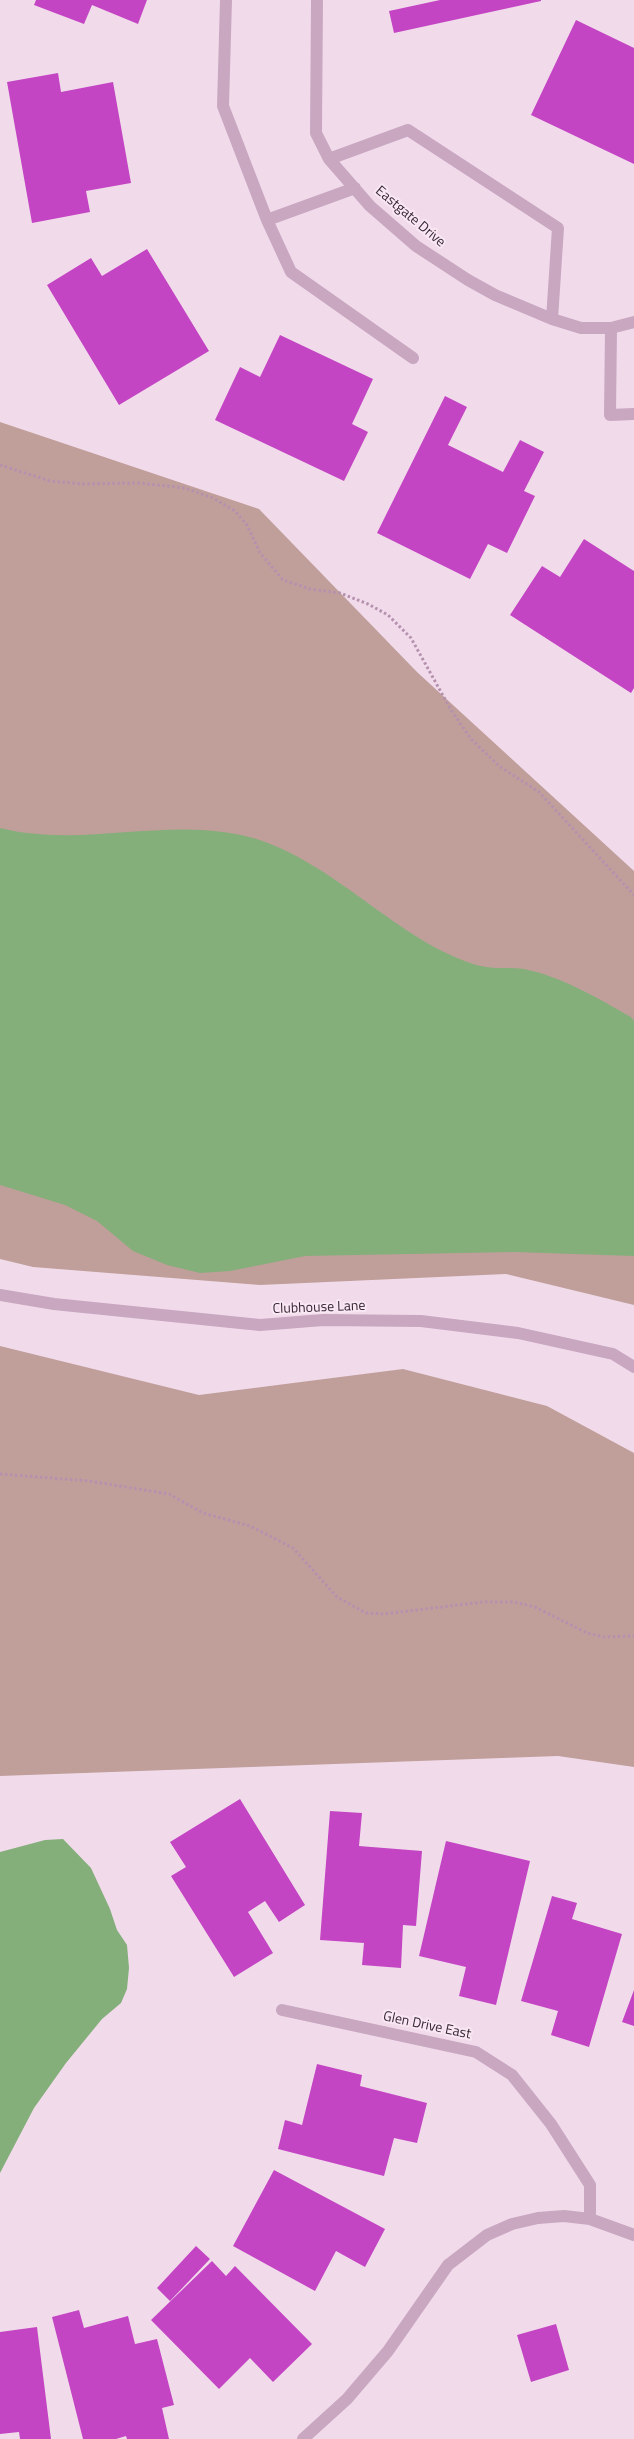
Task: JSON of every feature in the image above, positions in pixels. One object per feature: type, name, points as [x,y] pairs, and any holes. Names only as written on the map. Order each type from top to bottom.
[{"type":"street","points":[[226,0],[223,106],[267,220],[291,272],[413,358]]},
{"type":"street","name":"Eastgate Drive","points":[[317,0],[316,133],[329,159],[370,206],[416,246],[495,295],[552,319],[582,328],[612,328],[634,322]]},
{"type":"street","points":[[329,159],[408,130],[558,228],[552,319]]},
{"type":"street","points":[[267,220],[355,188]]},
{"type":"street","points":[[612,328],[610,415],[634,414]]},
{"type":"street","name":"Clubhouse Lane","points":[[0,1295],[54,1304],[260,1325],[323,1320],[421,1321],[518,1333],[614,1354],[634,1367]]},
{"type":"street","name":"Glen Drive East","points":[[282,2010],[476,2052],[512,2075],[551,2124],[590,2185],[590,2220]]},
{"type":"street","points":[[303,2439],[347,2399],[388,2351],[448,2265],[487,2235],[512,2224],[538,2218],[564,2216],[590,2220],[634,2235]]},
{"type":"path","points":[[0,465],[50,481],[84,484],[138,483],[185,488],[212,498],[235,511],[247,525],[260,553],[283,580],[310,589],[340,593],[368,604],[388,615],[411,638],[451,710],[471,739],[500,766],[539,792],[634,895]]},
{"type":"path","points":[[0,1474],[89,1481],[169,1494],[203,1513],[250,1526],[293,1548],[337,1597],[366,1613],[384,1614],[483,1602],[514,1602],[535,1607],[587,1633],[603,1637],[634,1636]]},
{"type":"shaded area","points":[[0,422],[259,509],[417,672],[634,871],[634,1305],[506,1274],[260,1285],[33,1267],[0,1259]]},
{"type":"shaded area","points":[[0,828],[60,835],[181,830],[211,831],[241,835],[268,843],[295,855],[320,870],[394,922],[449,954],[481,966],[524,969],[552,977],[631,1017],[634,1021],[634,1256],[514,1252],[305,1256],[230,1271],[200,1273],[167,1265],[133,1251],[97,1221],[65,1205],[0,1185]]},
{"type":"shaded area","points":[[0,1346],[199,1395],[403,1369],[547,1406],[634,1453],[634,1767],[558,1756],[0,1776]]},
{"type":"shaded area","points":[[63,1839],[91,1868],[110,1909],[117,1930],[127,1945],[129,1968],[127,1989],[121,2003],[102,2019],[66,2063],[34,2108],[0,2173],[0,1852],[45,1840]]},
{"type":"building","points":[[36,0],[147,0],[138,24],[92,5],[84,24],[34,5]]},
{"type":"building","points":[[440,0],[541,1],[394,33],[389,11]]},
{"type":"building","points":[[576,20],[634,48],[634,164],[531,115]]},
{"type":"building","points":[[58,73],[61,92],[113,82],[131,183],[86,191],[90,212],[32,223],[7,82]]},
{"type":"building","points":[[147,249],[209,351],[119,405],[47,285],[91,258],[102,276]]},
{"type":"building","points":[[280,335],[373,379],[352,424],[368,432],[344,481],[215,420],[240,367],[260,377]]},
{"type":"building","points":[[445,396],[467,407],[448,445],[503,472],[520,440],[544,452],[524,491],[535,496],[507,553],[488,544],[470,579],[377,533]]},
{"type":"building","points":[[584,539],[634,571],[634,688],[631,693],[510,615],[542,566],[560,577]]},
{"type":"building","points":[[240,1799],[305,1905],[279,1922],[265,1901],[248,1912],[273,1953],[234,1977],[171,1876],[186,1867],[170,1842]]},
{"type":"building","points":[[330,1811],[362,1813],[359,1846],[422,1851],[416,1926],[403,1925],[401,1968],[362,1965],[364,1943],[320,1940]]},
{"type":"building","points":[[446,1841],[530,1861],[496,2005],[459,1996],[466,1967],[419,1956]]},
{"type":"building","points":[[552,1896],[577,1903],[572,1919],[622,1934],[589,2047],[551,2035],[558,2011],[521,2001]]},
{"type":"building","points":[[634,1990],[634,2026],[622,2022]]},
{"type":"building","points":[[317,2064],[362,2075],[360,2086],[427,2103],[417,2143],[394,2138],[384,2176],[278,2149],[285,2120],[302,2125]]},
{"type":"building","points":[[274,2170],[385,2229],[365,2267],[336,2251],[315,2291],[233,2246]]},
{"type":"building","points":[[196,2246],[210,2259],[170,2301],[157,2288]]},
{"type":"building","points":[[212,2261],[226,2276],[235,2266],[312,2344],[273,2382],[250,2358],[219,2389],[151,2320]]},
{"type":"building","points":[[79,2310],[84,2328],[128,2316],[135,2344],[157,2339],[174,2405],[162,2408],[169,2439],[127,2439],[126,2436],[116,2439],[83,2439],[52,2317]]},
{"type":"building","points":[[556,2324],[569,2370],[531,2382],[517,2335]]},
{"type":"building","points":[[37,2327],[51,2439],[20,2439],[19,2432],[0,2434],[0,2332]]}]
